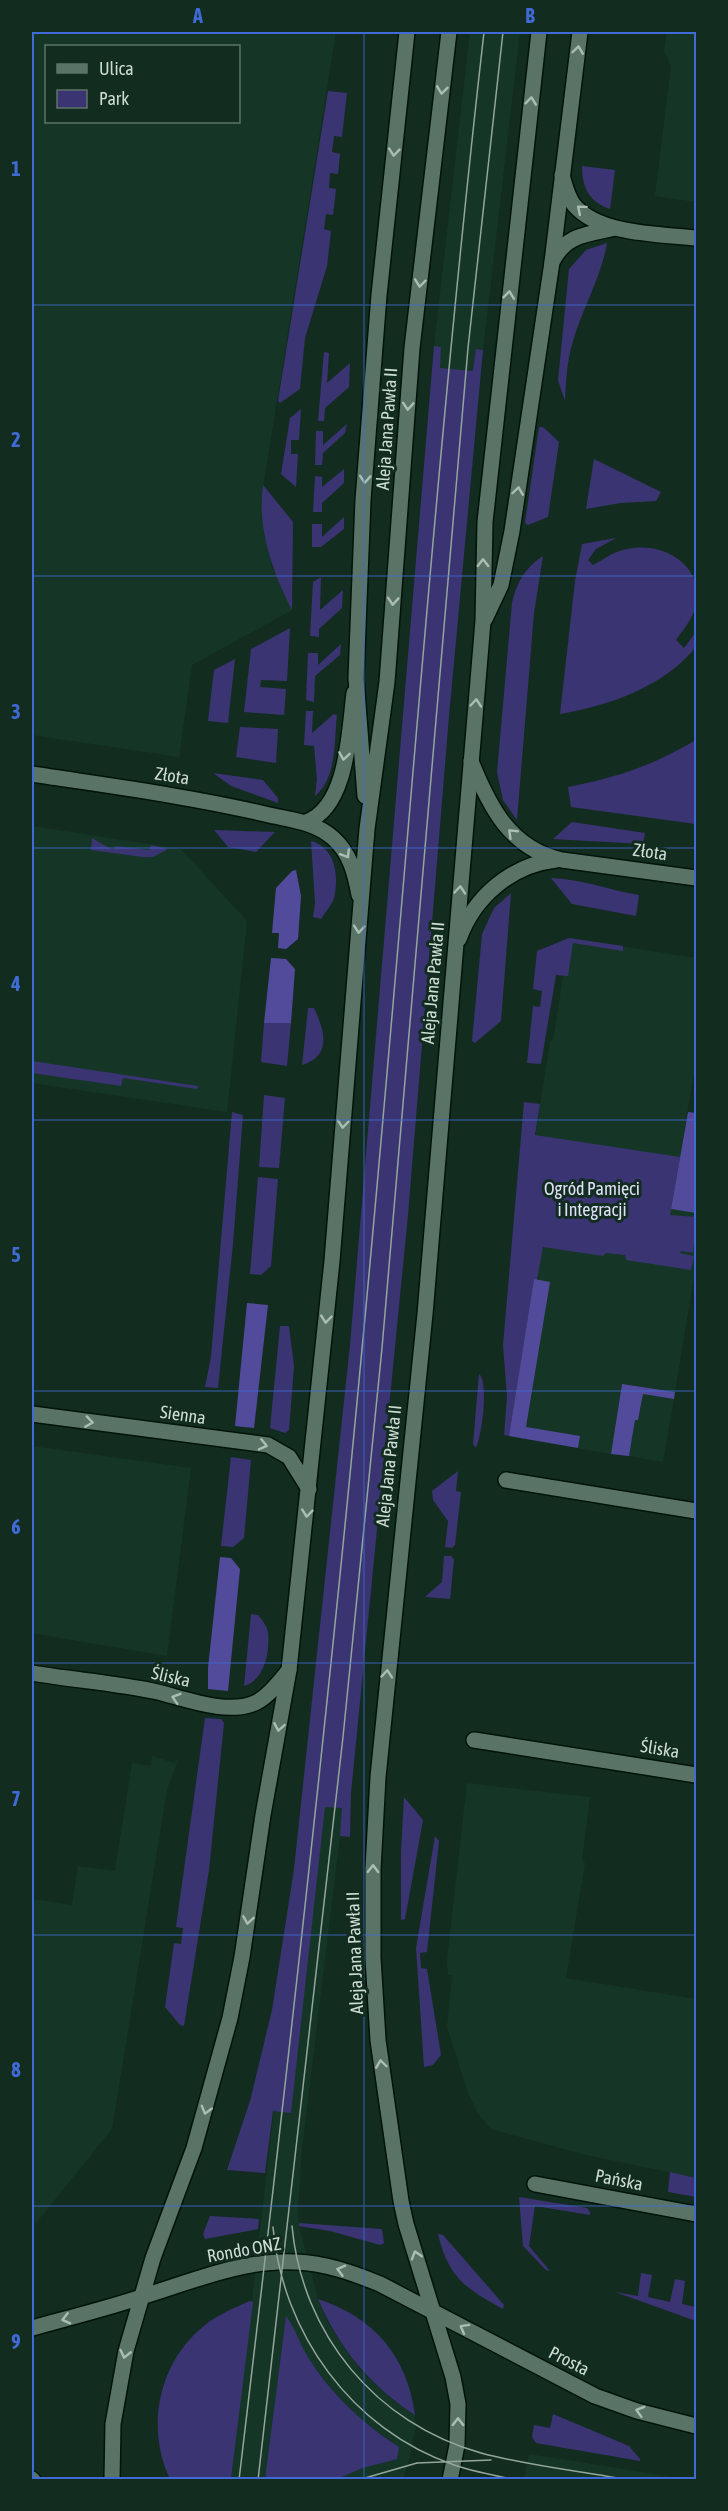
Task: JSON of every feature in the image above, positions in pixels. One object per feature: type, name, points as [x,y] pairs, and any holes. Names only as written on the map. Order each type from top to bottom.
[{"type":"main road","name":"Aleja Jana Pawła II","points":[[367,829],[356,678],[363,500],[380,283],[407,32]]},
{"type":"main road","name":"Aleja Jana Pawła II","points":[[140,2297],[194,2148],[230,2018],[289,1670],[332,1261],[367,829],[387,682],[412,348],[449,32]]},
{"type":"main road","name":"Aleja Jana Pawła II","points":[[433,2311],[406,2224],[381,2065],[373,1958],[373,1869],[378,1777],[425,1314],[483,621],[483,546],[502,353],[539,32]]},
{"type":"main road","name":"Aleja Jana Pawła II","points":[[483,621],[496,597],[505,570],[552,262],[580,32]]},
{"type":"main road","points":[[562,175],[567,193],[574,206],[591,218],[616,228],[696,238]]},
{"type":"main road","points":[[552,262],[559,248],[571,240],[616,228]]},
{"type":"main road","points":[[306,822],[313,819],[327,806],[337,790],[356,678]]},
{"type":"main road","name":"Złota","points":[[471,761],[488,802],[508,831],[532,849],[562,860],[696,878]]},
{"type":"main road","name":"Złota","points":[[32,774],[213,802],[306,822],[322,830],[342,847],[356,879],[361,903]]},
{"type":"main road","name":"Złota","points":[[455,948],[471,912],[492,889],[521,870],[539,863],[562,860]]},
{"type":"main road","name":"Sienna","points":[[32,1414],[268,1445],[289,1457],[309,1489]]},
{"type":"main road","points":[[506,1480],[696,1511]]},
{"type":"main road","name":"Śliska","points":[[32,1674],[158,1692],[185,1701],[234,1706],[257,1702],[273,1689],[289,1670]]},
{"type":"main road","name":"Śliska","points":[[474,1740],[696,1775]]},
{"type":"main road","name":"Pańska","points":[[535,2184],[696,2214]]},
{"type":"main road","name":"Rondo ONZ","points":[[32,2328],[234,2269],[297,2262],[362,2276],[433,2311]]},
{"type":"main road","points":[[112,2480],[111,2444],[116,2401],[140,2297]]},
{"type":"main road","points":[[433,2311],[453,2377],[458,2404],[458,2431],[450,2480]]},
{"type":"main road","name":"Prosta","points":[[433,2311],[595,2396],[637,2411],[696,2426]]},
{"type":"shaded area","points":[[32,32],[336,32],[262,494],[264,534],[271,564],[292,610],[192,665],[179,757],[32,735]]},
{"type":"shaded area","points":[[470,32],[520,32],[483,350],[476,349],[388,1349],[340,1836],[302,2149],[298,2210],[299,2226],[318,2299],[328,2323],[365,2375],[394,2401],[415,2415],[415,2429],[403,2479],[337,2479],[363,2468],[396,2459],[399,2447],[364,2422],[333,2391],[307,2356],[286,2316],[265,2479],[231,2480],[285,2014],[356,1346],[441,348],[434,346]]},
{"type":"shaded area","points":[[667,32],[696,32],[696,202],[655,196],[671,66],[664,51]]},
{"type":"shaded area","points":[[32,826],[181,849],[247,921],[227,1112],[32,1083]]},
{"type":"shaded area","points":[[296,870],[301,896],[298,939],[286,949],[278,948],[279,933],[272,933],[276,888],[292,871]]},
{"type":"shaded area","points":[[569,938],[696,958],[696,1061],[671,1209],[696,1213],[696,1264],[675,1392],[622,1384],[611,1454],[509,1436],[533,1152]]},
{"type":"shaded area","points":[[271,958],[286,959],[295,969],[291,1023],[264,1023]]},
{"type":"shaded area","points":[[688,1112],[696,1113],[696,1213],[671,1209]]},
{"type":"shaded area","points":[[534,1279],[550,1282],[526,1427],[580,1436],[578,1448],[509,1436]]},
{"type":"shaded area","points":[[247,1303],[268,1305],[254,1428],[235,1426]]},
{"type":"shaded area","points":[[622,1384],[675,1392],[674,1399],[643,1394],[638,1420],[635,1420],[629,1456],[611,1454]]},
{"type":"shaded area","points":[[643,1394],[674,1399],[663,1462],[629,1456],[635,1419],[638,1419]]},
{"type":"shaded area","points":[[32,1446],[191,1468],[167,1656],[32,1633]]},
{"type":"shaded area","points":[[220,1557],[231,1558],[240,1569],[228,1691],[208,1689],[208,1668]]},
{"type":"shaded area","points":[[152,1756],[174,1763],[178,1760],[167,1790],[112,2129],[32,2228],[32,1899],[72,1905],[78,1866],[115,1871],[132,1763],[151,1766]]},
{"type":"shaded area","points":[[467,1783],[590,1797],[582,1859],[585,1863],[566,1978],[696,1999],[696,2178],[582,2154],[491,2129],[477,2112],[467,2090],[447,2027],[452,1975],[448,1975],[447,1960]]},
{"type":"shaded area","points":[[529,2454],[685,2479],[524,2479]]},
{"type":"green space","points":[[328,91],[347,93],[342,137],[334,136],[332,152],[340,154],[338,174],[330,173],[329,188],[336,189],[333,215],[326,214],[324,229],[331,231],[327,266],[305,338],[300,389],[280,403],[278,401]]},
{"type":"green space","points":[[582,166],[615,170],[610,209],[597,202],[588,193],[583,181]]},
{"type":"green space","points":[[607,243],[601,268],[571,348],[565,401],[558,380],[569,269],[586,250]]},
{"type":"green space","points":[[434,346],[441,347],[440,368],[473,371],[476,349],[483,350],[449,716],[408,1215],[351,1793],[350,1837],[340,1836],[342,1808],[325,1807],[291,2113],[273,2111],[265,2173],[227,2170],[250,2101],[272,2010],[294,1869],[350,1345]]},
{"type":"green space","points":[[324,352],[329,353],[327,383],[350,363],[349,387],[325,408],[324,421],[318,421]]},
{"type":"green space","points":[[301,409],[299,440],[291,440],[291,454],[298,454],[296,487],[281,474],[290,418]]},
{"type":"green space","points":[[347,424],[345,433],[323,453],[322,465],[315,465],[316,431],[323,431],[323,445]]},
{"type":"green space","points":[[539,427],[543,427],[559,442],[548,517],[528,525],[525,523]]},
{"type":"green space","points":[[594,459],[661,492],[656,501],[621,503],[586,509]]},
{"type":"green space","points":[[344,469],[344,483],[322,503],[322,512],[313,512],[315,476],[322,477],[322,487]]},
{"type":"green space","points":[[263,485],[293,522],[292,610],[272,565],[264,533]]},
{"type":"green space","points":[[344,517],[344,529],[321,547],[312,547],[312,524],[322,524],[322,537]]},
{"type":"green space","points":[[616,538],[596,549],[588,560],[593,565],[617,552],[631,548],[646,548],[660,550],[684,564],[692,575],[696,589],[696,604],[691,618],[676,640],[684,648],[696,632],[696,647],[667,674],[651,684],[598,706],[560,714],[575,581],[582,544]]},
{"type":"green space","points":[[543,556],[534,613],[517,820],[503,800],[497,772],[512,603],[516,588],[523,576],[531,565]]},
{"type":"green space","points":[[321,577],[320,610],[343,590],[342,608],[319,629],[319,637],[310,636],[313,582]]},
{"type":"green space","points":[[290,628],[287,681],[261,680],[260,687],[286,689],[284,715],[244,712],[251,649]]},
{"type":"green space","points":[[341,644],[340,655],[315,676],[314,702],[306,700],[308,653],[318,653],[318,665]]},
{"type":"green space","points":[[235,659],[228,723],[208,721],[214,670]]},
{"type":"green space","points":[[306,711],[313,711],[312,733],[334,714],[337,715],[331,769],[322,788],[315,796],[317,779],[314,746],[304,745]]},
{"type":"green space","points":[[240,727],[278,729],[276,763],[236,757]]},
{"type":"green space","points":[[696,740],[696,824],[571,807],[568,787],[634,770]]},
{"type":"green space","points":[[213,773],[263,780],[278,798],[278,803],[231,786]]},
{"type":"green space","points":[[572,822],[645,833],[643,844],[553,839]]},
{"type":"green space","points":[[214,830],[275,832],[256,852],[228,847]]},
{"type":"green space","points":[[92,838],[111,849],[115,849],[115,846],[149,850],[151,845],[168,849],[153,857],[91,850]]},
{"type":"green space","points":[[311,841],[331,856],[336,872],[334,898],[321,919],[313,917],[315,903]]},
{"type":"green space","points":[[551,878],[584,882],[639,895],[636,916],[572,904]]},
{"type":"green space","points":[[511,893],[501,1021],[475,1043],[472,1041],[482,934],[494,908]]},
{"type":"green space","points":[[569,938],[623,946],[623,951],[573,943],[568,976],[556,975],[541,1064],[527,1063],[533,1006],[540,1007],[542,991],[533,989],[537,951]]},
{"type":"green space","points":[[308,1008],[314,1008],[321,1024],[323,1041],[318,1055],[312,1061],[302,1065]]},
{"type":"green space","points":[[264,1023],[291,1023],[287,1066],[261,1062]]},
{"type":"green space","points":[[32,1061],[198,1086],[197,1089],[123,1078],[121,1086],[32,1073]]},
{"type":"green space","points":[[264,1095],[285,1098],[279,1168],[259,1167]]},
{"type":"green space","name":"Ogród Pamięci i Integracji","points":[[524,1102],[540,1104],[535,1135],[680,1157],[670,1215],[696,1217],[693,1253],[681,1251],[680,1253],[694,1256],[691,1270],[626,1260],[625,1255],[606,1253],[603,1256],[543,1247],[537,1280],[534,1280],[509,1436],[504,1435],[507,1397],[503,1345]]},
{"type":"green space","points":[[232,1112],[243,1115],[233,1244],[218,1388],[205,1387],[211,1357]]},
{"type":"green space","points":[[258,1177],[278,1179],[271,1266],[261,1275],[250,1274]]},
{"type":"green space","points":[[280,1326],[289,1326],[294,1366],[289,1430],[285,1433],[270,1428]]},
{"type":"green space","points":[[479,1374],[484,1387],[484,1398],[476,1448],[473,1444]]},
{"type":"green space","points":[[231,1457],[251,1460],[244,1538],[233,1547],[221,1546]]},
{"type":"green space","points":[[458,1471],[456,1491],[461,1492],[455,1545],[452,1548],[445,1547],[448,1521],[433,1500],[432,1491]]},
{"type":"green space","points":[[444,1556],[451,1556],[454,1559],[450,1599],[425,1597],[442,1582]]},
{"type":"green space","points":[[251,1614],[258,1615],[267,1628],[268,1648],[265,1664],[257,1678],[244,1686]]},
{"type":"green space","points":[[205,1718],[221,1719],[224,1723],[209,1870],[184,2026],[180,2025],[165,2007],[174,1943],[181,1944],[183,1928],[176,1927]]},
{"type":"green space","points":[[404,1797],[423,1820],[405,1919],[401,1920],[401,1851]]},
{"type":"green space","points":[[435,1836],[439,1841],[427,1952],[420,1953],[421,1968],[427,1969],[441,2055],[433,2065],[424,2067],[416,1948]]},
{"type":"green space","points":[[670,2172],[696,2178],[696,2197],[668,2192]]},
{"type":"green space","points":[[519,2197],[587,2208],[590,2212],[590,2215],[535,2206],[529,2246],[550,2271],[546,2270],[523,2246]]},
{"type":"green space","points":[[210,2216],[259,2219],[258,2229],[205,2239],[203,2234]]},
{"type":"green space","points":[[299,2223],[382,2229],[384,2243],[380,2245],[330,2231],[299,2226]]},
{"type":"green space","points":[[438,2234],[443,2235],[504,2305],[503,2309],[479,2295],[460,2280],[447,2261]]},
{"type":"green space","points":[[641,2273],[652,2275],[648,2297],[670,2302],[675,2279],[685,2281],[682,2304],[696,2307],[696,2321],[615,2292],[638,2296]]},
{"type":"green space","points":[[318,2299],[356,2317],[372,2328],[385,2342],[396,2357],[404,2375],[415,2415],[384,2392],[346,2350]]},
{"type":"green space","points":[[250,2301],[253,2302],[231,2479],[170,2479],[162,2459],[158,2438],[161,2396],[167,2376],[189,2340],[205,2325],[221,2314]]},
{"type":"green space","points":[[286,2316],[317,2371],[337,2396],[360,2418],[399,2447],[397,2459],[363,2468],[337,2479],[265,2479]]},
{"type":"green space","points":[[553,2414],[629,2446],[640,2461],[536,2443],[532,2437],[534,2425],[550,2428]]},
{"type":"tram line","points":[[239,2480],[304,1914],[349,1490],[450,361],[484,32]]},
{"type":"tram line","points":[[258,2480],[343,1737],[382,1348],[468,348],[503,32]]},
{"type":"tram line","points":[[292,2226],[299,2266],[311,2303],[329,2338],[351,2369],[378,2397],[409,2420],[443,2439],[481,2453],[536,2465],[629,2480]]},
{"type":"tram line","points":[[273,2227],[279,2266],[291,2304],[307,2340],[329,2373],[354,2402],[384,2428],[417,2449],[454,2465],[517,2480]]},
{"type":"tram line","points":[[358,2480],[417,2463],[491,2460]]}]
